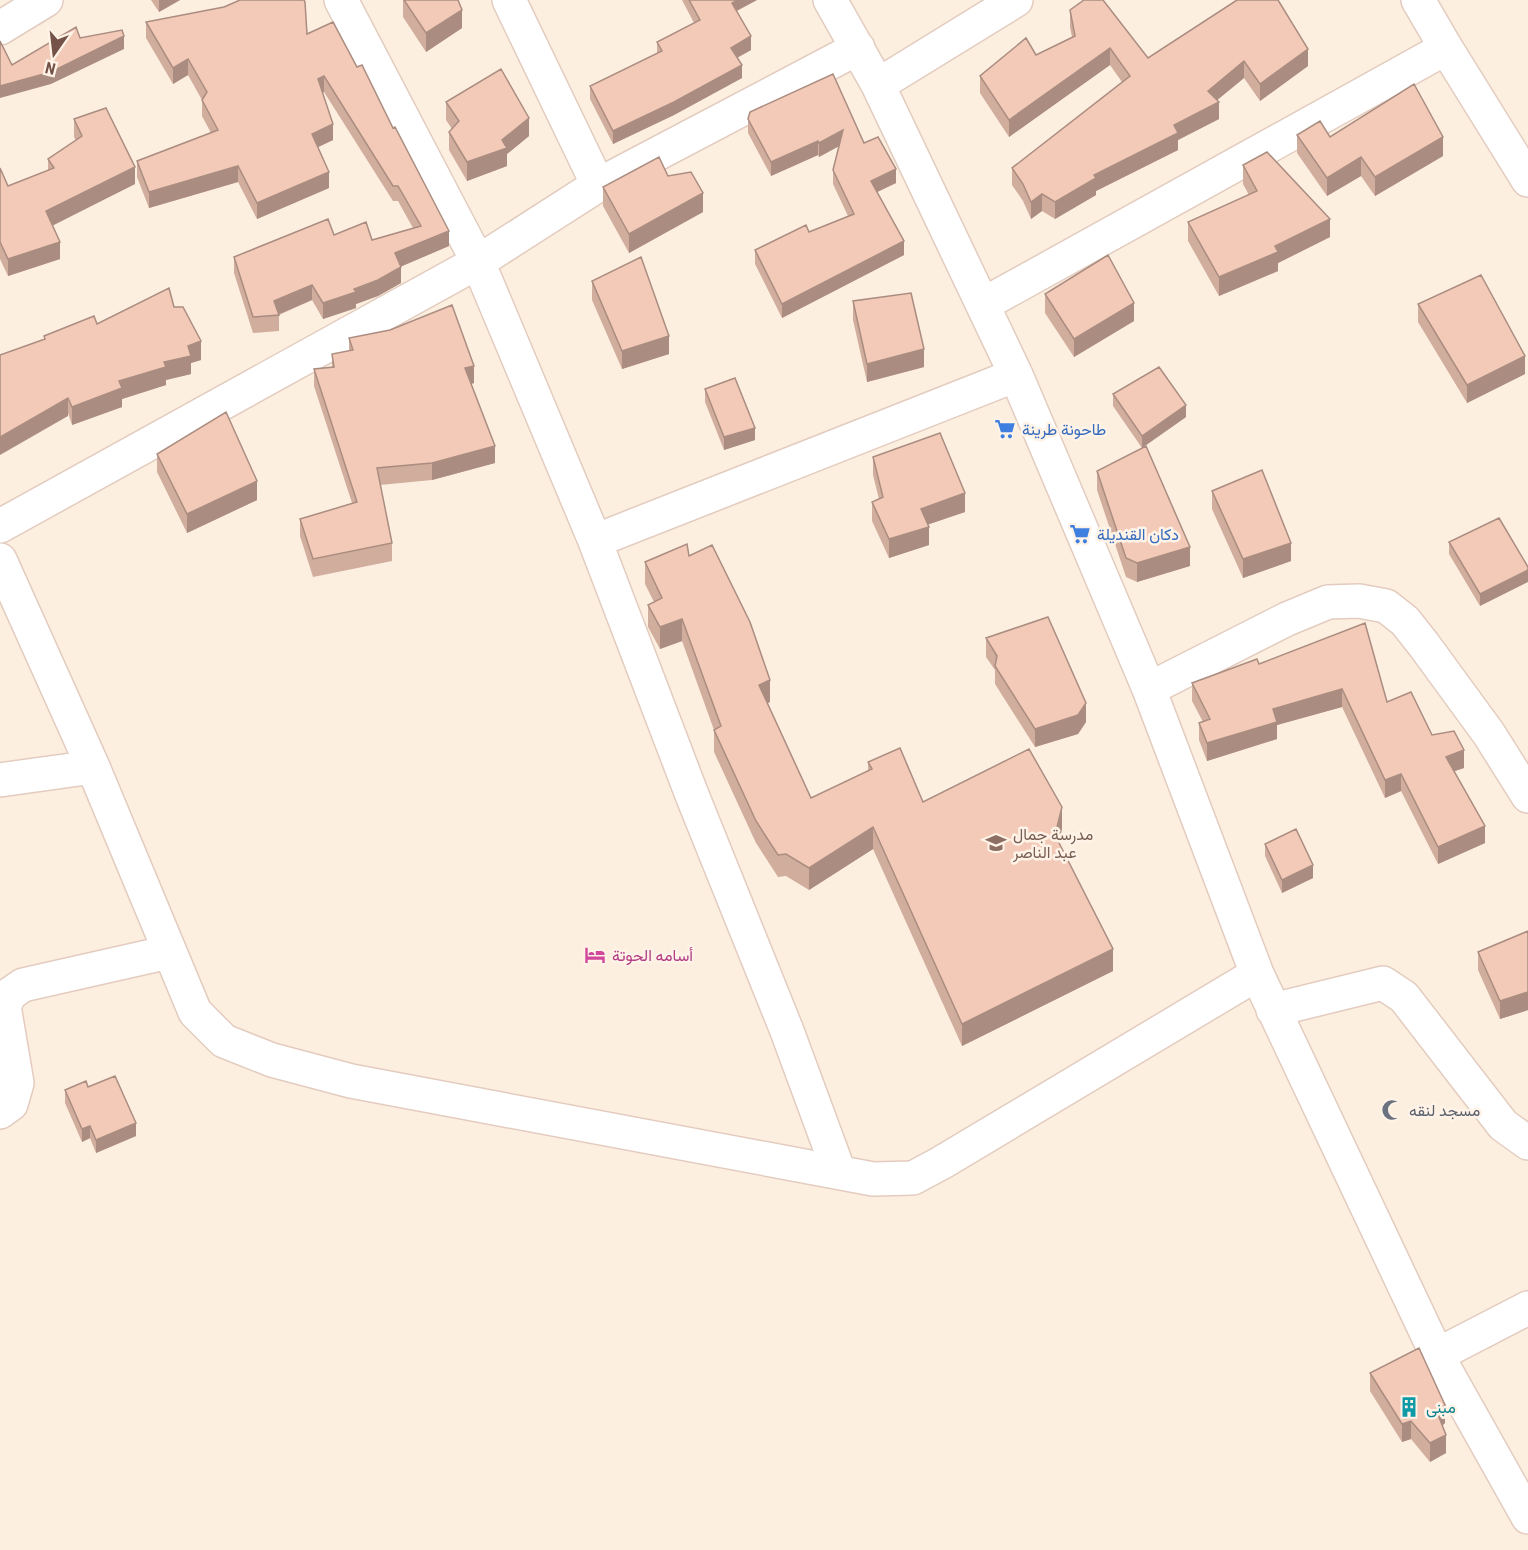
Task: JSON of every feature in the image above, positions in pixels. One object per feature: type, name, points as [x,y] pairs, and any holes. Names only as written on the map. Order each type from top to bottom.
[{"type":"street","points":[[0,27],[46,0]]},
{"type":"street","points":[[340,0],[478,262],[595,541],[687,784],[791,1041],[838,1172]]},
{"type":"street","points":[[509,0],[598,185]]},
{"type":"street","points":[[830,0],[878,85],[1016,375],[1149,689],[1257,974],[1273,1010],[1437,1355],[1528,1517]]},
{"type":"street","points":[[878,85],[1016,0]]},
{"type":"street","points":[[1418,0],[1528,180]]},
{"type":"street","points":[[0,526],[478,262],[598,185],[858,48]]},
{"type":"street","points":[[984,304],[1446,48]]},
{"type":"street","points":[[595,541],[1016,375]]},
{"type":"street","points":[[0,560],[93,767],[195,1012],[224,1041],[272,1060],[351,1081],[873,1179],[913,1178],[1257,974]]},
{"type":"street","points":[[1149,689],[1287,619],[1328,602],[1359,601],[1386,606],[1405,621],[1424,645],[1489,734],[1528,796]]},
{"type":"street","points":[[0,780],[93,767]]},
{"type":"street","points":[[0,1112],[11,1104],[17,1083],[4,1006],[9,994],[23,985],[169,952]]},
{"type":"street","points":[[1273,1010],[1383,983],[1404,997],[1503,1125],[1528,1143]]},
{"type":"street","points":[[1437,1355],[1528,1308]]},
{"type":"building","points":[[240,0],[304,0],[307,34],[333,22],[357,67],[362,65],[449,231],[395,253],[401,267],[378,280],[354,289],[356,292],[323,303],[312,285],[274,301],[279,315],[253,317],[234,257],[328,219],[334,235],[366,222],[372,240],[421,226],[398,186],[393,186],[324,76],[318,79],[333,124],[312,134],[329,172],[257,203],[238,166],[149,192],[137,161],[218,130],[202,100],[207,92],[188,59],[173,68],[146,22],[224,7]]},
{"type":"building","points":[[404,0],[458,0],[462,10],[426,33]]},
{"type":"building","points":[[689,0],[736,1],[732,3],[751,36],[731,48],[742,65],[674,102],[613,131],[590,86],[662,51],[657,42],[700,20]]},
{"type":"building","points":[[1084,0],[1103,0],[1148,58],[1237,0],[1278,0],[1308,49],[1260,84],[1244,61],[1208,91],[1219,102],[1174,125],[1178,133],[1094,175],[1096,178],[1055,202],[1042,194],[1031,202],[1012,168],[1130,76],[1110,48],[1009,120],[980,76],[1026,38],[1036,55],[1075,36],[1070,10]]},
{"type":"building","points":[[76,27],[80,38],[122,30],[124,36],[51,72],[0,86],[0,41],[12,65]]},
{"type":"building","points":[[501,69],[529,118],[502,140],[507,148],[467,162],[449,132],[459,121],[446,102]]},
{"type":"building","points":[[833,74],[864,143],[878,137],[896,169],[871,181],[904,241],[782,304],[755,250],[806,225],[809,232],[854,214],[833,170],[843,130],[819,143],[818,141],[771,162],[748,119],[750,112]]},
{"type":"building","points":[[1414,84],[1443,137],[1375,177],[1361,157],[1327,178],[1297,135],[1320,121],[1330,137]]},
{"type":"building","points":[[106,108],[135,167],[46,211],[60,242],[8,259],[0,242],[0,168],[8,186],[54,168],[48,159],[82,136],[74,119]]},
{"type":"building","points":[[1267,152],[1330,219],[1275,246],[1278,252],[1219,277],[1188,222],[1257,191],[1243,165]]},
{"type":"building","points":[[659,157],[668,176],[691,172],[703,193],[629,234],[603,187]]},
{"type":"building","points":[[1108,255],[1134,303],[1074,339],[1045,294]]},
{"type":"building","points":[[641,257],[669,336],[622,351],[592,281]]},
{"type":"building","points":[[1481,275],[1525,356],[1467,385],[1418,304]]},
{"type":"building","points":[[169,288],[174,307],[183,307],[201,341],[188,346],[191,356],[164,362],[166,367],[119,381],[122,388],[72,407],[68,398],[0,437],[0,355],[45,339],[44,336],[94,316],[97,324]]},
{"type":"building","points":[[911,293],[924,349],[867,364],[853,301]]},
{"type":"building","points":[[452,305],[474,366],[465,368],[495,446],[432,463],[377,468],[392,543],[313,559],[300,519],[357,502],[314,369],[334,367],[332,354],[353,350],[349,338],[390,330]]},
{"type":"building","points":[[1159,367],[1186,405],[1142,436],[1113,394]]},
{"type":"building","points":[[735,378],[755,428],[724,437],[705,389]]},
{"type":"building","points":[[226,412],[257,481],[187,514],[157,454]]},
{"type":"building","points":[[940,433],[965,493],[921,509],[929,527],[889,539],[872,502],[883,497],[873,457]]},
{"type":"building","points":[[1146,446],[1190,547],[1137,563],[1126,558],[1097,471]]},
{"type":"building","points":[[1262,470],[1291,543],[1243,559],[1212,491]]},
{"type":"building","points":[[1499,518],[1528,570],[1480,594],[1449,542]]},
{"type":"building","points":[[687,544],[689,556],[712,545],[750,622],[770,680],[759,685],[811,798],[872,769],[868,762],[900,748],[923,802],[1029,749],[1062,807],[1055,835],[1113,949],[962,1024],[873,827],[809,868],[786,854],[778,855],[756,821],[714,730],[721,726],[682,619],[660,627],[648,605],[662,598],[645,562]]},
{"type":"building","points":[[1048,617],[1086,703],[1078,715],[1035,729],[995,666],[997,656],[986,638]]},
{"type":"building","points":[[1365,623],[1387,702],[1411,692],[1432,735],[1454,731],[1464,750],[1446,757],[1485,826],[1438,847],[1401,774],[1385,780],[1342,689],[1273,709],[1277,722],[1207,743],[1199,723],[1210,719],[1192,683],[1257,659],[1259,664]]},
{"type":"building","points":[[1296,829],[1313,865],[1282,880],[1265,844]]},
{"type":"building","points":[[1528,931],[1528,992],[1500,1001],[1478,952]]},
{"type":"building","points":[[115,1076],[136,1123],[96,1140],[90,1126],[82,1129],[65,1090],[86,1081],[88,1087]]},
{"type":"building","name":"مبنى","points":[[1419,1348],[1445,1405],[1437,1412],[1446,1435],[1430,1443],[1411,1421],[1402,1424],[1370,1373]]},
{"type":"place","name":"طاحونة طرينة","points":[[1005,429]]},
{"type":"place","name":"دكان القنديلة","points":[[1080,534]]},
{"type":"place","name":"مدرسة جمال عبد الناصر","points":[[996,843]]},
{"type":"place","name":"أسامه الحوتة","points":[[595,955]]},
{"type":"place","name":"مسجد لنقه","points":[[1392,1110]]},
{"type":"place","name":"مبنى","points":[[1409,1407]]}]
